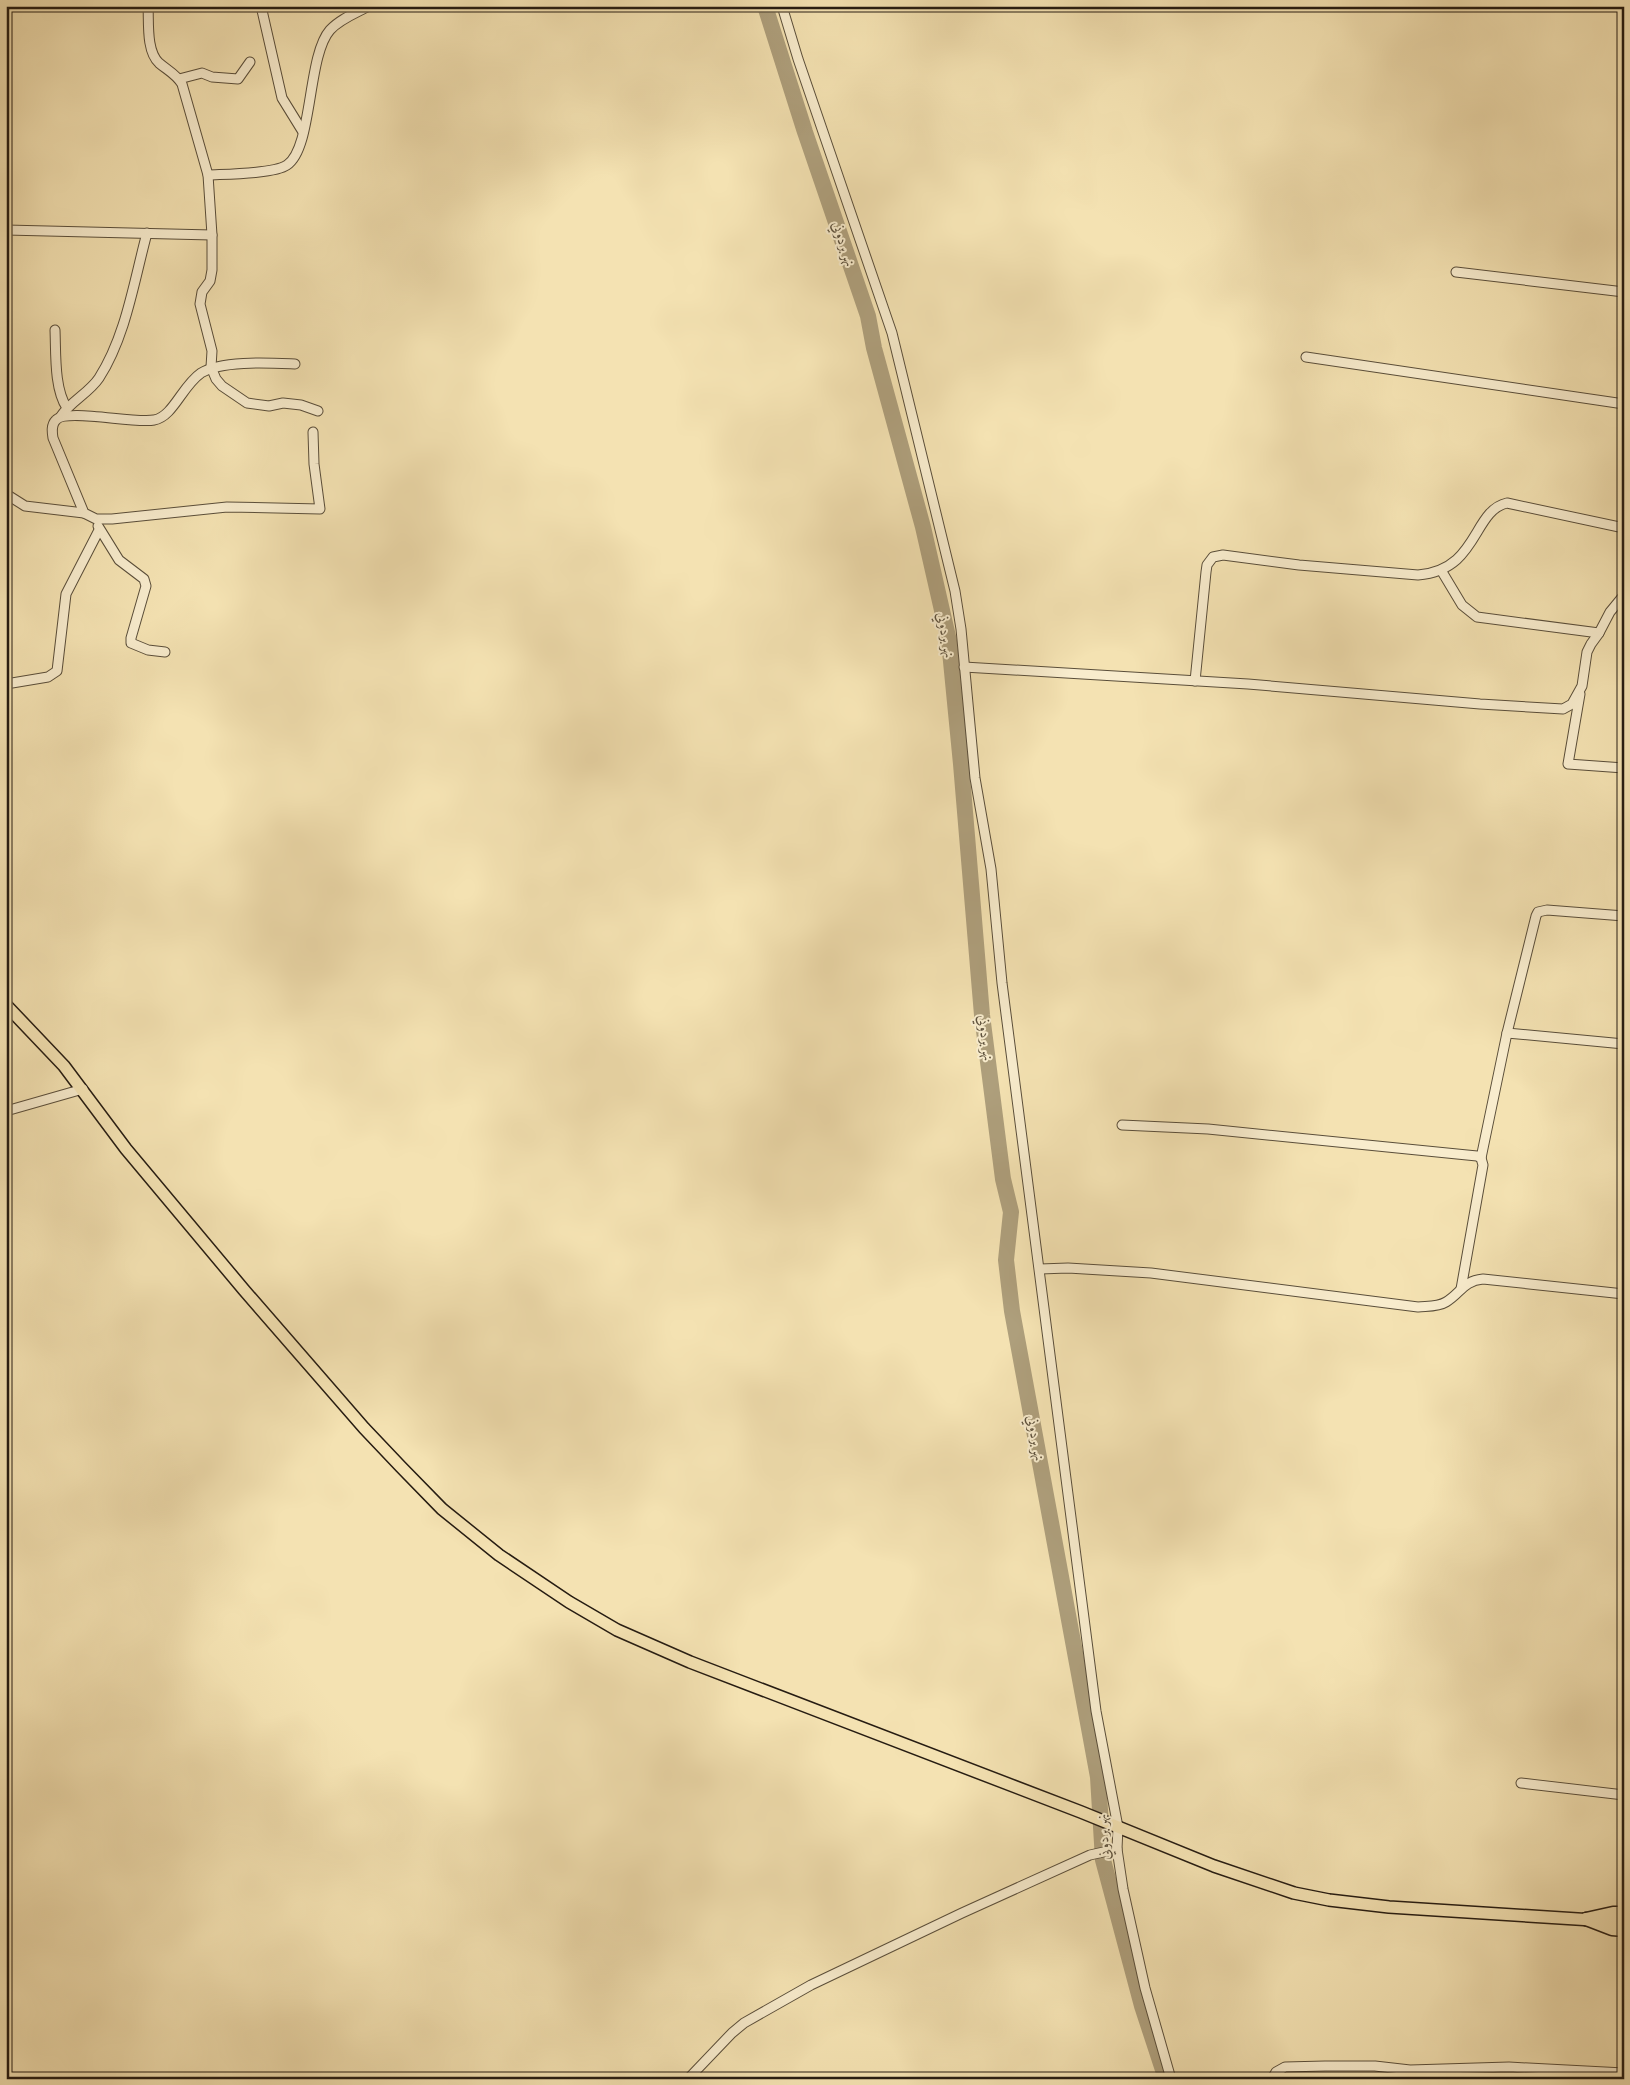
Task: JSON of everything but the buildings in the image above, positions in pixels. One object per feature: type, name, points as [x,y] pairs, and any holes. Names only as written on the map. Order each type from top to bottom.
[{"type":"highway","points":[[1586,1919],[1613,1913],[1622,1922]]},
{"type":"main road","points":[[6,1005],[52,1052],[83,1089],[126,1148],[158,1187],[364,1428],[442,1508],[498,1555],[568,1602],[616,1630],[653,1647],[1257,1882],[1320,1899],[1399,1907],[1586,1919]]},
{"type":"street","points":[[148,6],[152,51],[155,58],[179,79],[185,93],[208,175],[212,270],[210,281],[202,292],[200,304],[212,351],[211,367],[222,386],[247,403],[269,406],[283,403],[301,405],[318,411]]},
{"type":"street","points":[[262,6],[282,98],[303,132]]},
{"type":"street","points":[[208,175],[267,170],[286,166],[297,153],[326,36],[338,23],[369,6]]},
{"type":"street","points":[[782,6],[798,60],[892,333],[955,591],[961,629],[975,778],[991,869],[1002,984],[1040,1269],[1073,1544],[1092,1666],[1096,1711],[1123,1888],[1145,1988],[1171,2079]]},
{"type":"street","points":[[179,79],[202,74],[212,77],[238,78],[250,62]]},
{"type":"street","points":[[6,230],[212,235]]},
{"type":"street","points":[[84,513],[53,438],[53,425],[67,408],[92,387],[107,363],[121,330],[147,234]]},
{"type":"street","points":[[1456,272],[1624,292]]},
{"type":"street","points":[[55,330],[59,382],[62,399],[67,408]]},
{"type":"street","points":[[1306,357],[1624,404]]},
{"type":"street","points":[[61,416],[77,415],[140,421],[159,419],[170,411],[190,381],[211,367],[295,364]]},
{"type":"street","points":[[6,494],[25,506],[84,513],[96,519],[120,519],[227,507],[320,509],[322,507],[314,464],[313,432]]},
{"type":"street","points":[[1195,680],[1207,565],[1213,557],[1223,555],[1299,565],[1418,576],[1441,570],[1459,559],[1493,509],[1507,503],[1624,528]]},
{"type":"street","points":[[96,519],[99,530],[119,560],[144,579],[146,586],[131,643],[148,650],[165,652]]},
{"type":"street","points":[[6,684],[48,676],[57,671],[66,594],[99,530]]},
{"type":"street","points":[[1441,570],[1462,605],[1472,614],[1484,618],[1599,634]]},
{"type":"street","points":[[1624,595],[1610,612],[1587,652],[1568,764],[1624,768]]},
{"type":"street","points":[[964,667],[1195,680],[1556,709],[1568,707],[1572,704],[1582,686]]},
{"type":"street","points":[[1460,1289],[1484,1165],[1481,1158],[1507,1033],[1534,920],[1538,912],[1547,910],[1624,916]]},
{"type":"street","points":[[1507,1033],[1624,1044]]},
{"type":"street","points":[[6,1110],[83,1089]]},
{"type":"street","points":[[1122,1125],[1208,1129],[1472,1155],[1481,1158]]},
{"type":"street","points":[[1040,1269],[1068,1268],[1151,1273],[1418,1307],[1440,1305],[1447,1302],[1460,1289],[1472,1281],[1483,1280],[1624,1294]]},
{"type":"street","points":[[1522,1783],[1624,1795]]},
{"type":"street","points":[[688,2079],[732,2033],[769,2008],[812,1985],[962,1913],[1090,1855],[1117,1849]]},
{"type":"street","points":[[1272,2079],[1276,2072],[1285,2067],[1375,2066],[1410,2070],[1510,2066],[1624,2073]]},
{"type":"street","points":[[1466,2079],[1470,2068]]},
{"type":"waterway","name":"نهر بردوني","points":[[765,6],[805,132],[868,316],[874,348],[923,527],[949,641],[982,1015],[1003,1179],[1011,1212],[1006,1260],[1012,1311],[1098,1777],[1103,1860],[1142,2006],[1166,2079]]}]
